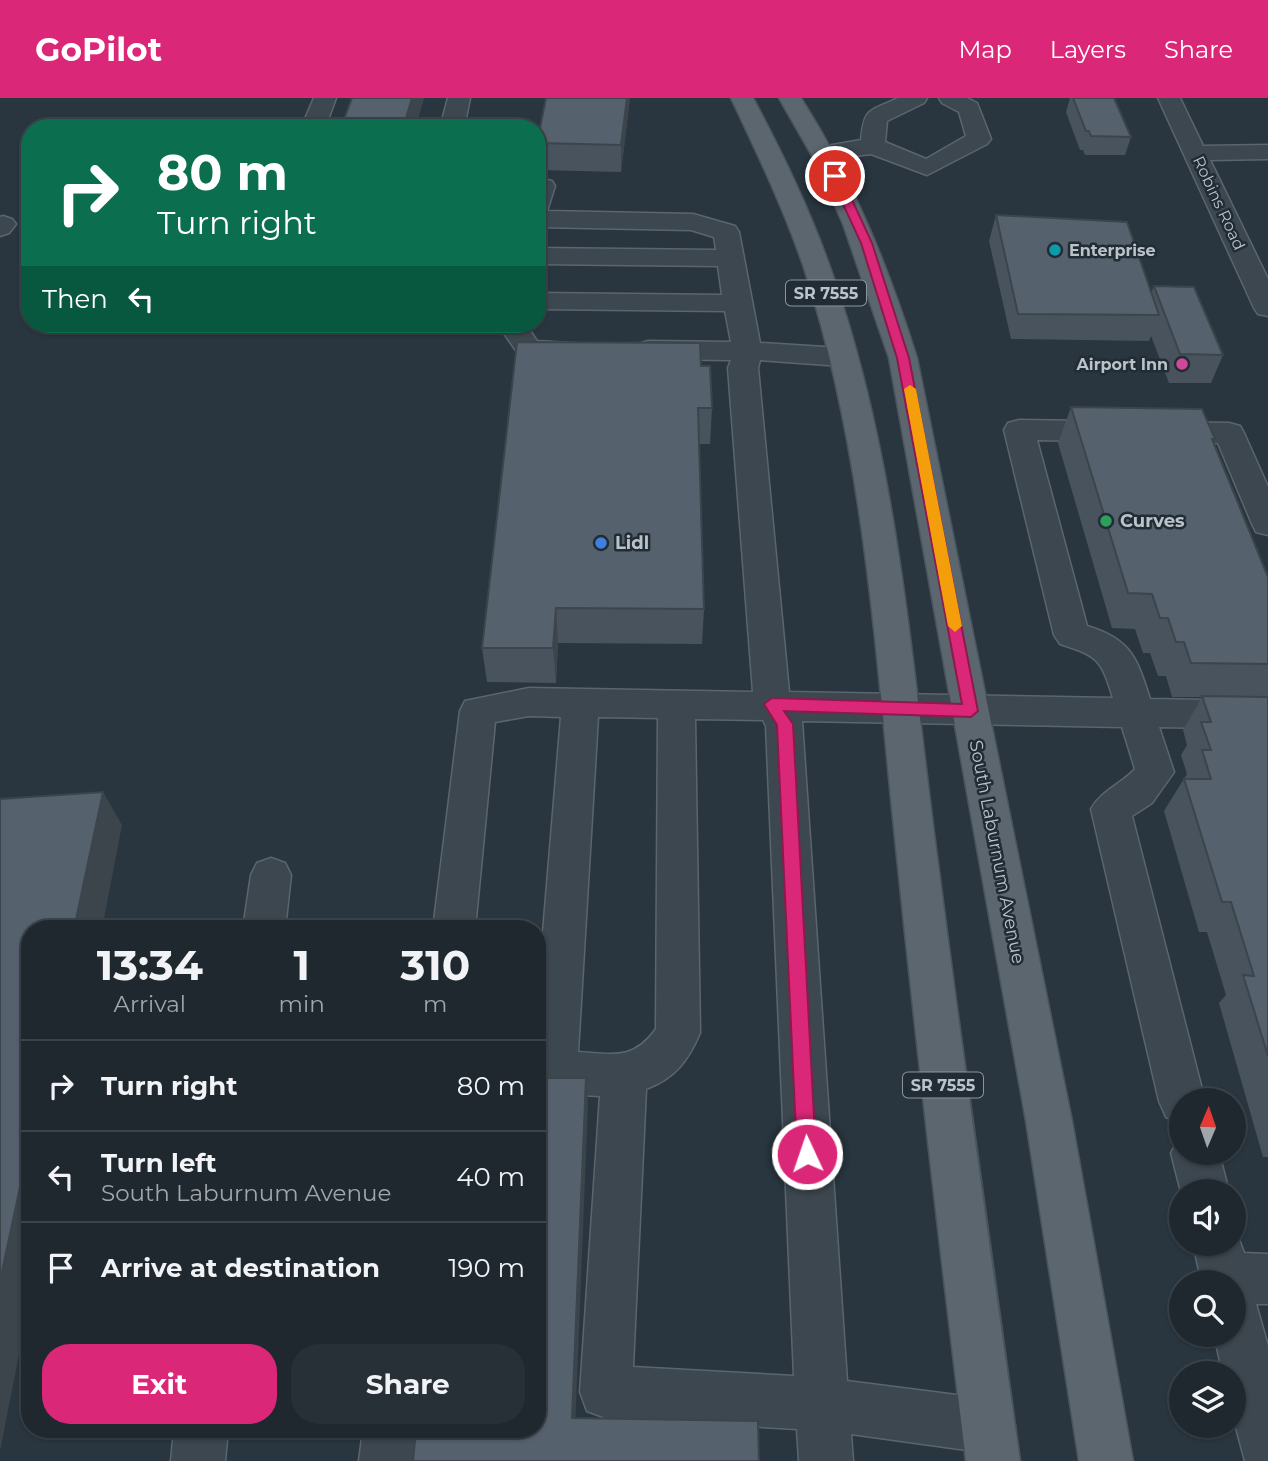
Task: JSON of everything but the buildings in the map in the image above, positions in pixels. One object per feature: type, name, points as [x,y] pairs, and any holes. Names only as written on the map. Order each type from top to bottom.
[{"type":"main road","name":"SR 7555","points":[[742,98],[765,138],[793,198],[825,291],[867,467],[899,708],[952,1166],[990,1443]]},
{"type":"main road","name":"South Laburnum Avenue","points":[[790,98],[824,153],[866,243],[903,358],[1049,1121],[1106,1461]]},
{"type":"street","points":[[317,119],[325,98]]},
{"type":"street","points":[[454,119],[459,98]]},
{"type":"street","points":[[873,146],[875,118],[916,98]]},
{"type":"street","name":"Robins Road","points":[[1169,98],[1268,309]]},
{"type":"street","points":[[873,146],[927,168],[979,139],[976,122],[969,108],[946,106]]},
{"type":"street","points":[[824,153],[873,146],[897,136]]},
{"type":"street","points":[[1196,153],[1268,152]]},
{"type":"street","points":[[546,219],[693,222],[726,232],[748,351],[743,368],[772,704],[785,724],[811,1234],[826,1461]]},
{"type":"street","points":[[546,256],[730,258]]},
{"type":"street","points":[[546,301],[737,303]]},
{"type":"street","points":[[518,333],[529,349],[748,351],[841,357]]},
{"type":"street","points":[[1179,1088],[1111,809],[1138,792],[1155,772],[1119,662],[1100,643],[1072,635],[1019,430],[1230,433],[1268,524]]},
{"type":"street","points":[[455,920],[478,711],[529,702],[581,702],[1268,715]]},
{"type":"street","points":[[581,702],[546,1072],[624,1076],[652,1066],[666,1054],[678,1033],[676,703]]},
{"type":"street","points":[[265,920],[271,875]]},
{"type":"street","points":[[624,1076],[606,1392],[822,1404],[990,1443]]},
{"type":"street","points":[[1246,1340],[1268,1452]]},
{"type":"street","points":[[198,1461],[200,1438]]},
{"type":"street","points":[[386,1461],[389,1438]]},
{"type":"slow traffic","points":[[910,389],[955,626]]},
{"type":"place","name":"Enterprise","points":[[1055,250]]},
{"type":"place","name":"Airport Inn","points":[[1182,364]]},
{"type":"place","name":"Curves","points":[[1106,521]]},
{"type":"place","name":"Lidl","points":[[601,543]]},
{"type":"route","points":[[807,1154],[785,724],[772,704],[971,711],[917,418],[903,358],[866,243],[835,176]]}]
